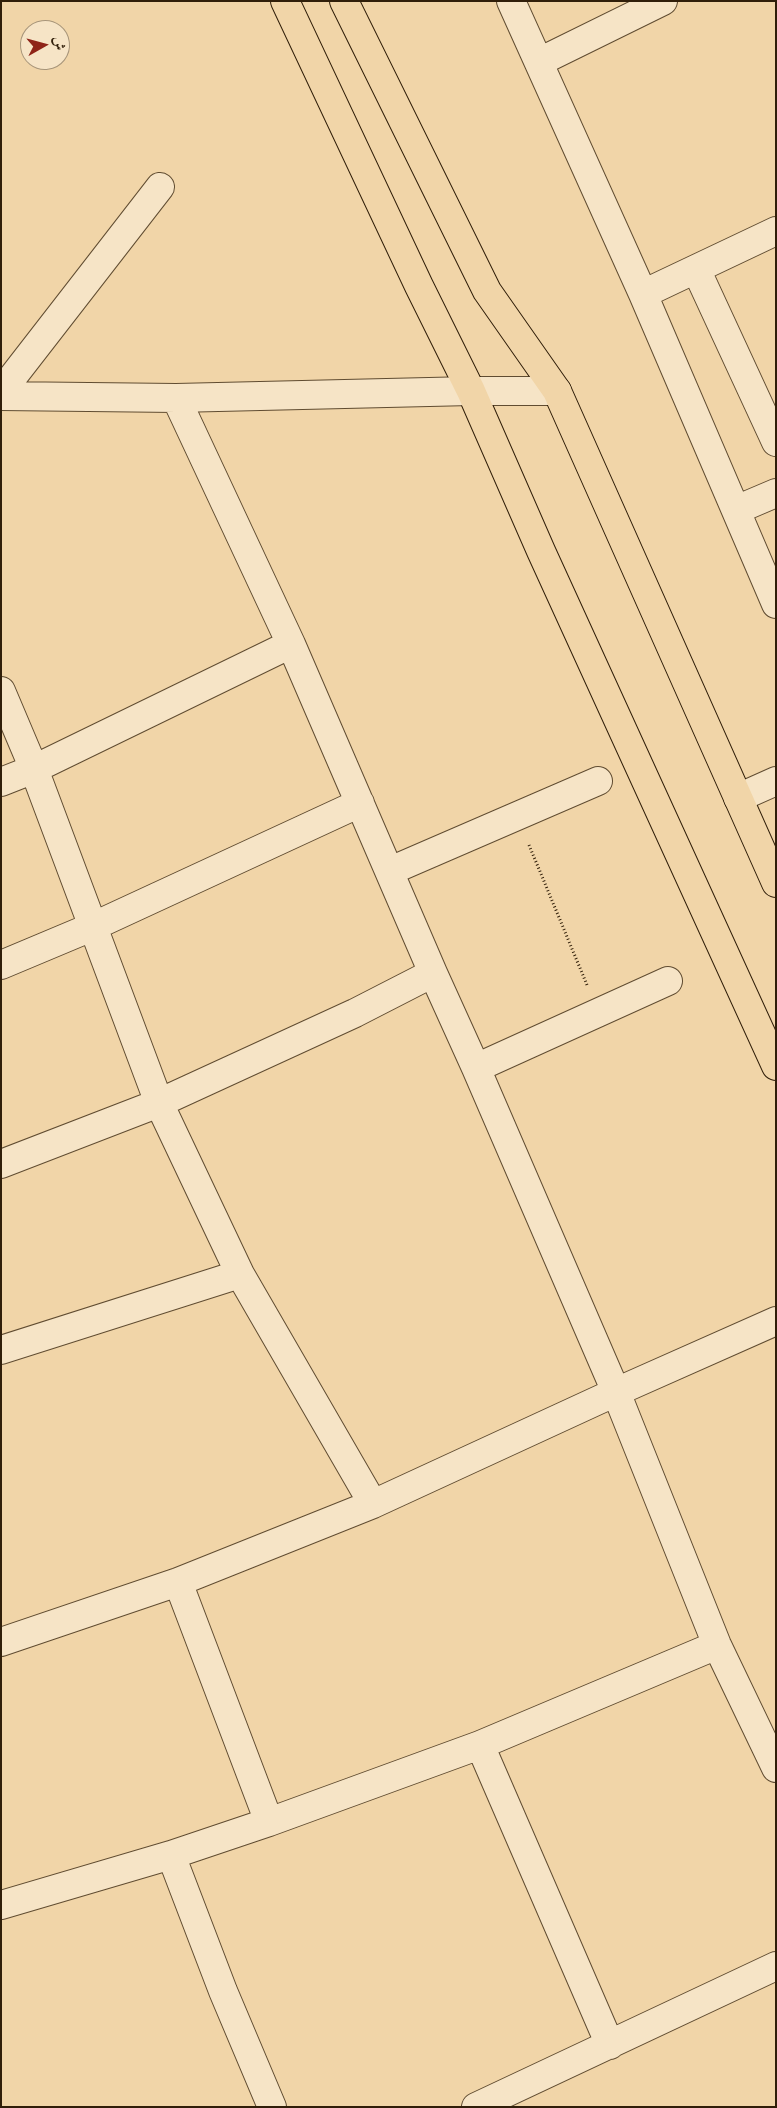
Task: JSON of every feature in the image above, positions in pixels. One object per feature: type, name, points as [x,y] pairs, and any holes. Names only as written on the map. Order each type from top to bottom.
[{"type":"highway","points":[[285,1],[419,286],[471,391],[570,614],[776,1066]]},
{"type":"highway","points":[[344,1],[487,291],[557,391],[776,883]]},
{"type":"street","points":[[511,1],[643,294],[776,604]]},
{"type":"street","points":[[540,62],[663,1]]},
{"type":"street","points":[[1,394],[160,187]]},
{"type":"street","points":[[643,294],[776,231]]},
{"type":"street","points":[[696,269],[776,442]]},
{"type":"street","points":[[1,394],[176,398],[471,391],[557,391]]},
{"type":"street","points":[[176,398],[291,644],[616,1392],[718,1645],[776,1768]]},
{"type":"street","points":[[736,510],[776,493]]},
{"type":"street","points":[[1,782],[34,769],[291,644]]},
{"type":"street","points":[[1,691],[34,769],[159,1103],[240,1274],[373,1504]]},
{"type":"street","points":[[390,871],[598,781]]},
{"type":"street","points":[[738,798],[776,781]]},
{"type":"street","points":[[1,965],[94,926],[360,803]]},
{"type":"street","points":[[1,1164],[159,1103],[355,1012],[433,972]]},
{"type":"street","points":[[476,1068],[668,981]]},
{"type":"street","points":[[1,1350],[240,1274]]},
{"type":"street","points":[[1,1642],[178,1582],[373,1504],[776,1320]]},
{"type":"street","points":[[178,1582],[269,1822]]},
{"type":"street","points":[[1,1905],[171,1855],[269,1822],[480,1745],[718,1645]]},
{"type":"street","points":[[480,1745],[610,2045]]},
{"type":"street","points":[[171,1855],[223,1991],[272,2107]]},
{"type":"street","points":[[476,2107],[776,1966]]},
{"type":"path","points":[[517,817],[599,1013]]}]
